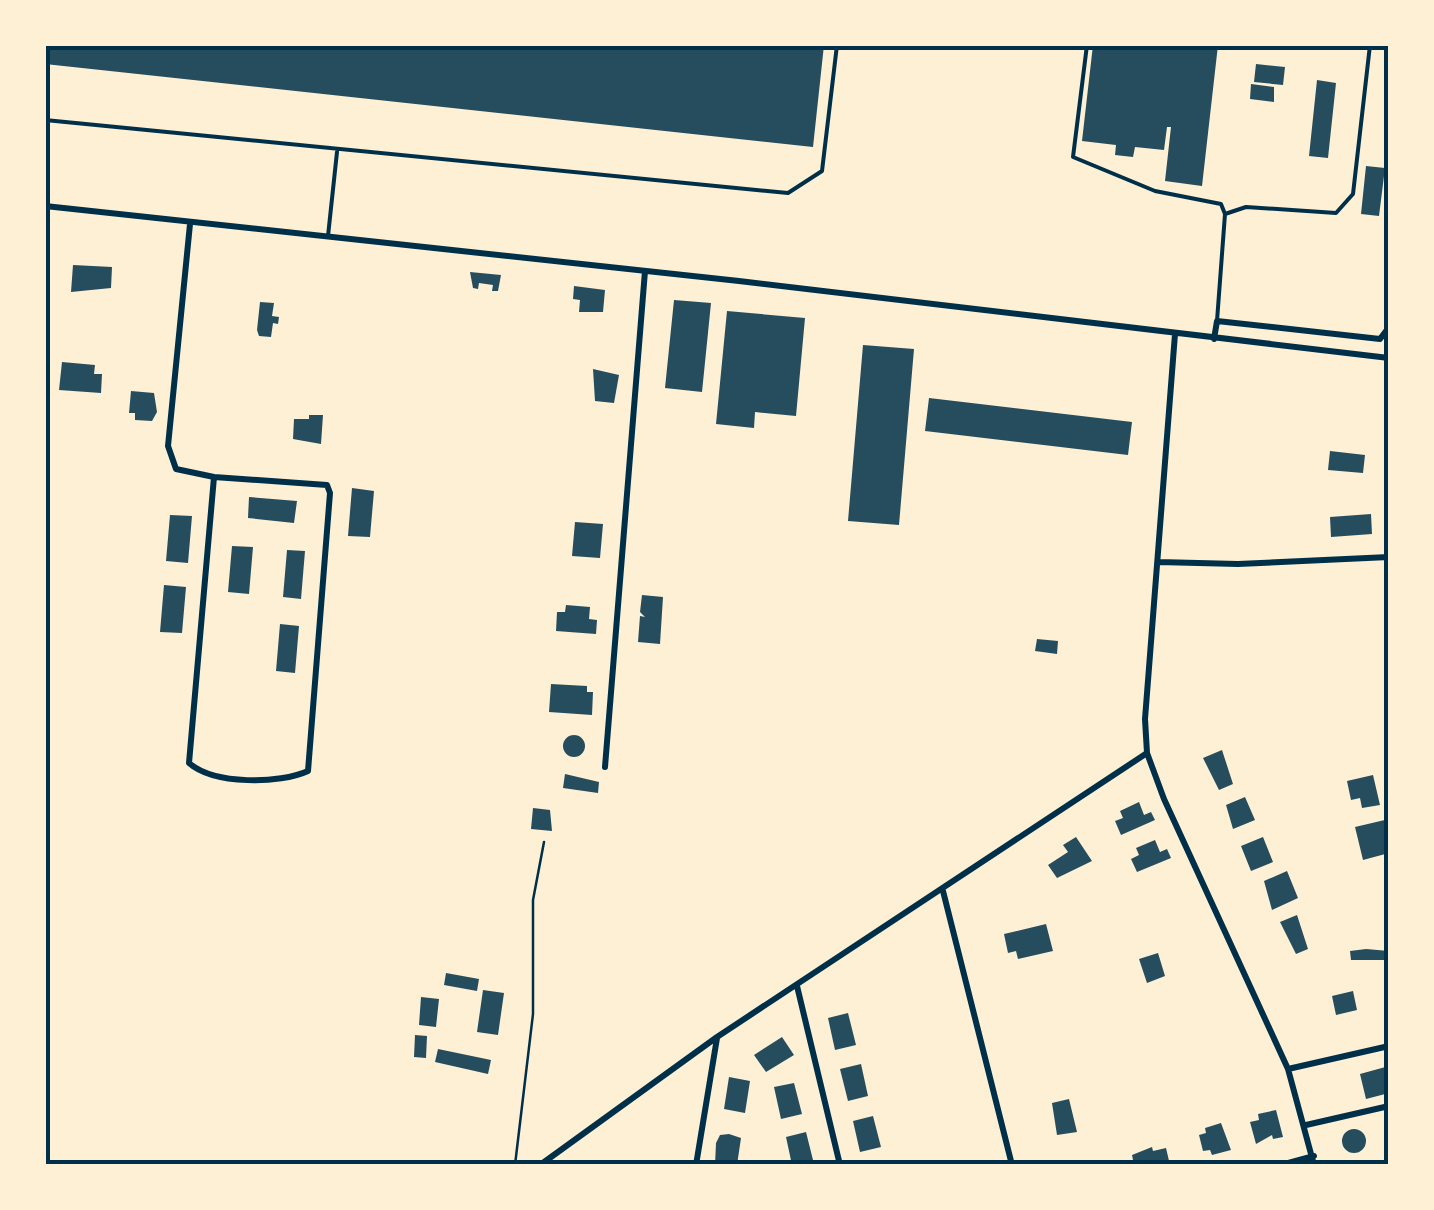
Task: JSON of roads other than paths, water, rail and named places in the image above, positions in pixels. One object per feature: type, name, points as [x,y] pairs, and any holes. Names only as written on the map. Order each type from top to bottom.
[{"type":"street","points":[[45,206],[1389,358]]},
{"type":"street","points":[[190,224],[168,446],[176,469],[214,478],[327,485],[330,492],[308,771],[289,780],[223,776],[198,770],[190,763],[214,478]]},
{"type":"street","points":[[606,767],[645,271]]},
{"type":"street","points":[[1214,338],[1217,321],[1380,340],[1389,327]]},
{"type":"street","points":[[1176,334],[1146,719],[1148,753],[1164,799],[1288,1069],[1314,1160],[1282,1165]]},
{"type":"street","points":[[1158,562],[1238,564],[1389,556]]},
{"type":"street","points":[[540,1165],[718,1037],[1148,753]]},
{"type":"street","points":[[943,891],[1012,1165]]},
{"type":"street","points":[[798,986],[840,1165]]},
{"type":"street","points":[[696,1165],[718,1037]]},
{"type":"street","points":[[1288,1069],[1389,1046]]},
{"type":"street","points":[[1306,1126],[1389,1106]]},
{"type":"lane","points":[[45,120],[337,152],[788,193],[822,171],[837,45]]},
{"type":"lane","points":[[1087,45],[1072,157],[1155,192],[1221,204],[1225,214],[1217,321]]},
{"type":"lane","points":[[1225,214],[1246,207],[1336,213],[1346,206],[1353,194],[1370,45]]},
{"type":"lane","points":[[328,236],[337,152]]}]
